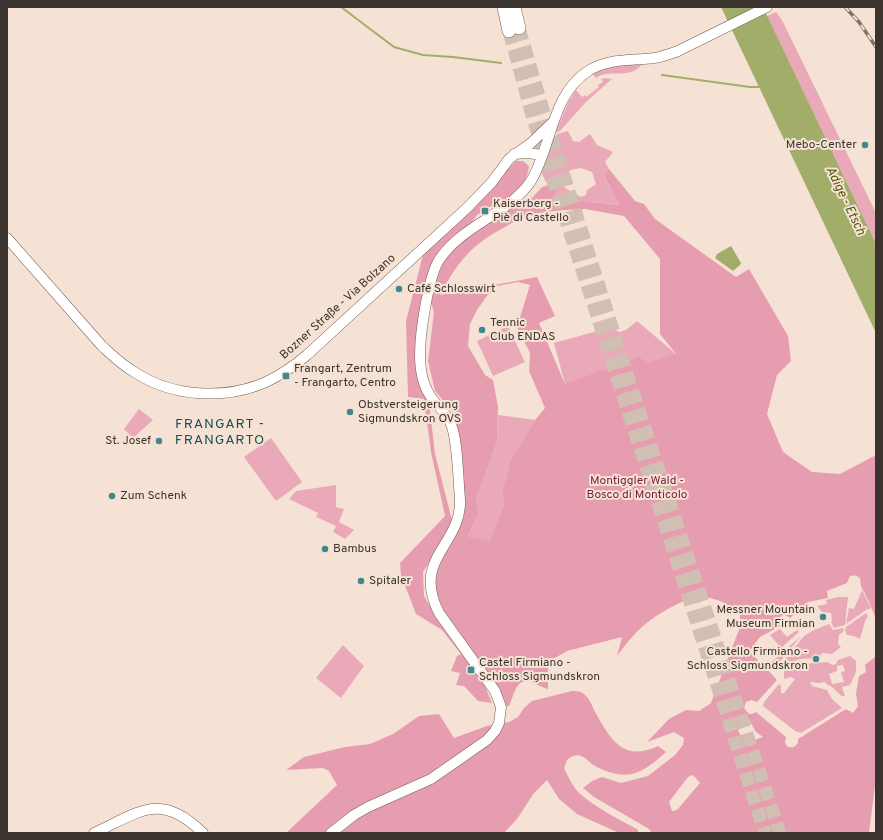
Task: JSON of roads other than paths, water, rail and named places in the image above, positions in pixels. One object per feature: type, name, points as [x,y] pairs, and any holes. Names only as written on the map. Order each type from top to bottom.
[{"type":"highway","points":[[504,7],[514,30],[514,7]]},
{"type":"main road","points":[[331,833],[354,815],[368,807],[431,779],[487,740],[495,732],[499,723],[500,701],[495,691],[439,613],[434,602],[430,579],[432,567],[458,520],[460,501],[454,433],[449,419],[426,391],[421,366],[420,342],[431,278],[440,260],[460,237],[514,200],[523,191],[530,182],[538,166],[566,94],[576,81],[588,71],[613,61],[666,56],[767,7]]},
{"type":"main road","name":"Bozner Straße - Via Bolzano","points":[[7,238],[102,346],[136,374],[152,382],[188,392],[220,393],[247,389],[284,373],[301,360],[468,207],[481,194],[514,154],[531,143],[556,119]]},
{"type":"main road","points":[[531,143],[544,150]]},
{"type":"main road","points":[[514,154],[544,150]]},
{"type":"main road","points":[[528,153],[538,166]]},
{"type":"main road","points":[[94,833],[142,811],[158,808],[174,811],[182,815],[203,833]]},
{"type":"water","name":"Adige - Etsch","points":[[721,7],[763,7],[876,244],[876,333]]},
{"type":"water","points":[[731,246],[741,263],[733,271],[715,258],[717,254]]},
{"type":"waterway","points":[[341,7],[394,47],[423,55],[501,63]]},
{"type":"waterway","points":[[662,75],[750,87],[760,87]]},
{"type":"tunnel","points":[[519,28],[541,103],[627,374],[780,833]]},
{"type":"tunnel","points":[[509,31],[533,119],[765,833]]},
{"type":"railway","points":[[845,7],[859,22],[876,47]]},
{"type":"place","name":"Mebo-Center","points":[[865,145]]},
{"type":"place","name":"Kaiserberg - Piè di Castello","points":[[485,211]]},
{"type":"place","name":"Café Schlosswirt","points":[[399,289]]},
{"type":"place","name":"Tennic Club ENDAS","points":[[482,330]]},
{"type":"place","name":"Frangart, Zentrum - Frangarto, Centro","points":[[286,376]]},
{"type":"place","name":"Obstversteigerung Sigmundskron OVS","points":[[350,412]]},
{"type":"place","name":"St. Josef","points":[[159,441]]},
{"type":"place","name":"Zum Schenk","points":[[112,496]]},
{"type":"place","name":"Bambus","points":[[325,549]]},
{"type":"place","name":"Spitaler","points":[[361,581]]},
{"type":"place","name":"Messner Mountain Museum Firmian","points":[[823,617]]},
{"type":"place","name":"Castello Firmiano - Schloss Sigmundskron","points":[[816,659]]},
{"type":"place","name":"Castel Firmiano - Schloss Sigmundskron","points":[[471,670]]},
{"type":"district","name":"FRANGART - FRANGARTO","points":[[220,432]]},
{"type":"park label","name":"Montiggler Wald - Bosco di Monticolo","points":[[637,488]]}]
